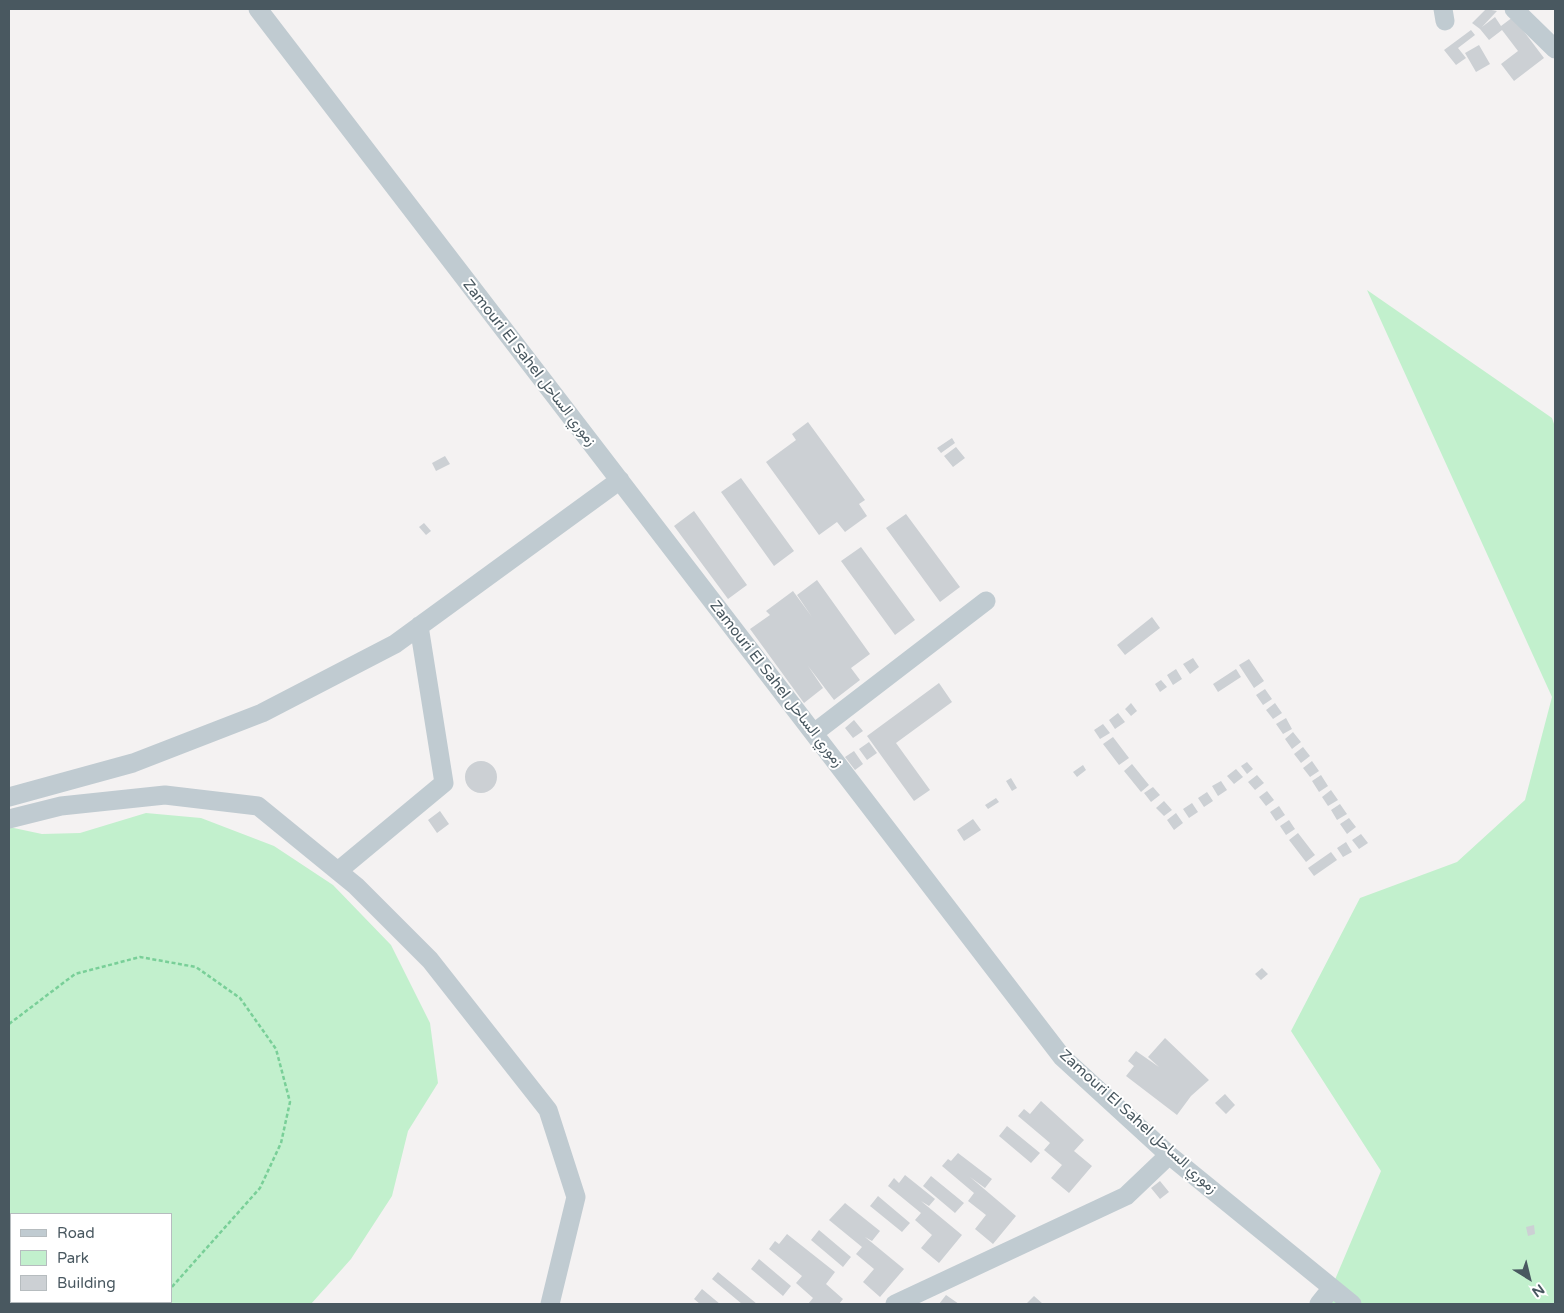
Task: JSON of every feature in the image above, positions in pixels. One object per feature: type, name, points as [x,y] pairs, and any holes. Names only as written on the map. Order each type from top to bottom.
[{"type":"street","name":"Zamouri El Sahel زموري الساحل","points":[[258,9],[1062,1057],[1169,1155],[1331,1289],[1352,1304]]},
{"type":"street","points":[[1514,9],[1555,49]]},
{"type":"street","points":[[9,797],[133,763],[262,713],[395,644],[620,480]]},
{"type":"street","points":[[814,734],[986,601]]},
{"type":"street","points":[[338,872],[444,783],[419,626]]},
{"type":"street","points":[[9,819],[61,806],[165,795],[258,806],[356,886],[430,960],[548,1110],[576,1197],[550,1304]]},
{"type":"street","points":[[537,1096],[560,1104]]},
{"type":"street","points":[[895,1304],[1126,1196],[1169,1155]]},
{"type":"street","points":[[1319,1304],[1331,1289]]},
{"type":"path","points":[[9,1024],[75,974],[140,957],[196,967],[240,998],[276,1049],[290,1102],[281,1143],[260,1188],[172,1287]]},
{"type":"green space","points":[[1367,290],[1552,418],[1555,427],[1555,1304],[1329,1304],[1331,1289],[1381,1171],[1291,1031],[1360,898],[1457,862],[1525,800],[1552,697]]},
{"type":"green space","points":[[146,813],[201,818],[274,846],[333,885],[391,945],[430,1023],[438,1083],[408,1131],[392,1196],[351,1259],[311,1304],[9,1304],[9,827],[42,834],[80,833]]},
{"type":"building","points":[[1486,9],[1497,11],[1482,27],[1495,17],[1501,26],[1513,17],[1544,58],[1514,81],[1501,64],[1518,51],[1502,30],[1489,40],[1472,23]]},
{"type":"building","points":[[1471,30],[1475,35],[1458,48],[1466,58],[1456,65],[1444,50]]},
{"type":"building","points":[[1479,45],[1490,64],[1476,72],[1465,53]]},
{"type":"building","points":[[808,422],[865,500],[859,504],[867,516],[845,532],[837,522],[819,535],[766,462],[796,440],[792,434]]},
{"type":"building","points":[[952,438],[955,443],[941,453],[937,448]]},
{"type":"building","points":[[956,447],[965,458],[953,467],[944,456]]},
{"type":"building","points":[[445,456],[450,464],[436,471],[432,463]]},
{"type":"building","points":[[741,478],[794,551],[774,566],[721,492]]},
{"type":"building","points":[[694,511],[747,585],[728,599],[674,526]]},
{"type":"building","points":[[906,514],[960,587],[940,602],[886,528]]},
{"type":"building","points":[[424,523],[431,531],[426,535],[419,527]]},
{"type":"building","points":[[861,547],[915,620],[895,635],[841,561]]},
{"type":"building","points":[[817,580],[870,654],[851,668],[860,680],[834,700],[808,666],[823,688],[804,703],[750,629],[770,615],[766,611],[793,591],[812,617],[797,595]]},
{"type":"building","points":[[1152,617],[1160,628],[1125,655],[1117,645]]},
{"type":"building","points":[[1193,658],[1199,667],[1190,674],[1183,664]]},
{"type":"building","points":[[1249,659],[1264,681],[1254,688],[1239,665]]},
{"type":"building","points":[[1176,669],[1182,679],[1173,685],[1167,675]]},
{"type":"building","points":[[1236,669],[1241,677],[1218,692],[1213,684]]},
{"type":"building","points":[[1161,680],[1167,687],[1160,692],[1155,684]]},
{"type":"building","points":[[939,683],[952,702],[896,743],[930,790],[914,801],[867,736]]},
{"type":"building","points":[[1265,689],[1272,699],[1263,705],[1256,695]]},
{"type":"building","points":[[1131,703],[1137,711],[1131,716],[1125,709]]},
{"type":"building","points":[[1275,703],[1282,713],[1273,719],[1266,710]]},
{"type":"building","points":[[1118,713],[1125,722],[1115,729],[1109,720]]},
{"type":"building","points":[[1286,718],[1292,729],[1283,734],[1276,724]]},
{"type":"building","points":[[854,720],[863,731],[853,738],[845,728]]},
{"type":"building","points":[[1103,724],[1110,733],[1100,739],[1094,730]]},
{"type":"building","points":[[1293,732],[1301,742],[1292,749],[1285,739]]},
{"type":"building","points":[[1113,737],[1129,758],[1119,765],[1103,744]]},
{"type":"building","points":[[869,742],[877,753],[867,760],[859,749]]},
{"type":"building","points":[[1303,747],[1310,756],[1301,763],[1294,754]]},
{"type":"building","points":[[854,751],[863,764],[855,770],[845,757]]},
{"type":"building","points":[[481,761],[492,766],[497,777],[492,788],[481,793],[470,788],[465,777],[470,766]]},
{"type":"building","points":[[1312,761],[1319,771],[1310,777],[1303,768]]},
{"type":"building","points":[[1247,762],[1253,769],[1247,774],[1241,766]]},
{"type":"building","points":[[1132,764],[1149,785],[1141,792],[1124,771]]},
{"type":"building","points":[[1083,765],[1086,770],[1077,777],[1073,772]]},
{"type":"building","points":[[1236,769],[1243,777],[1234,784],[1227,776]]},
{"type":"building","points":[[1257,775],[1264,783],[1255,790],[1248,782]]},
{"type":"building","points":[[1321,775],[1328,786],[1319,792],[1312,781]]},
{"type":"building","points":[[1011,778],[1017,788],[1012,791],[1006,781]]},
{"type":"building","points":[[1221,781],[1227,790],[1218,796],[1212,786]]},
{"type":"building","points":[[1153,787],[1160,795],[1151,802],[1144,793]]},
{"type":"building","points":[[1331,790],[1338,800],[1328,806],[1322,797]]},
{"type":"building","points":[[1267,791],[1274,800],[1266,806],[1259,797]]},
{"type":"building","points":[[1207,792],[1213,801],[1204,807],[1198,798]]},
{"type":"building","points":[[996,798],[999,802],[988,809],[985,805]]},
{"type":"building","points":[[1164,801],[1172,810],[1164,816],[1156,808]]},
{"type":"building","points":[[1192,803],[1198,812],[1189,818],[1183,809]]},
{"type":"building","points":[[1340,804],[1347,814],[1337,820],[1331,810]]},
{"type":"building","points":[[1279,806],[1285,815],[1276,821],[1270,812]]},
{"type":"building","points":[[440,811],[449,824],[437,833],[428,820]]},
{"type":"building","points":[[1176,813],[1183,823],[1174,830],[1167,820]]},
{"type":"building","points":[[1349,818],[1356,827],[1347,834],[1340,824]]},
{"type":"building","points":[[973,819],[981,830],[964,841],[957,830]]},
{"type":"building","points":[[1289,820],[1295,829],[1286,835],[1280,826]]},
{"type":"building","points":[[1298,833],[1315,855],[1306,862],[1289,840]]},
{"type":"building","points":[[1361,834],[1368,843],[1359,849],[1352,840]]},
{"type":"building","points":[[1346,842],[1352,852],[1343,857],[1337,848]]},
{"type":"building","points":[[1331,852],[1337,860],[1314,876],[1308,868]]},
{"type":"building","points":[[1262,968],[1268,974],[1261,980],[1255,974]]},
{"type":"building","points":[[1165,1038],[1209,1080],[1191,1096],[1177,1115],[1126,1076],[1134,1066],[1128,1061],[1136,1051],[1159,1067],[1148,1057]]},
{"type":"building","points":[[1225,1094],[1235,1105],[1226,1114],[1215,1103]]},
{"type":"building","points":[[1041,1101],[1084,1140],[1074,1151],[1092,1166],[1069,1193],[1051,1178],[1062,1165],[1044,1150],[1050,1143],[1018,1116],[1024,1109],[1030,1114]]},
{"type":"building","points":[[1007,1126],[1040,1153],[1031,1163],[999,1136]]},
{"type":"building","points":[[958,1153],[992,1179],[985,1188],[970,1177],[1016,1216],[993,1244],[975,1229],[986,1215],[968,1201],[974,1193],[942,1166],[948,1159],[951,1161]]},
{"type":"building","points":[[905,1175],[935,1199],[929,1206],[921,1201],[962,1235],[939,1263],[921,1248],[932,1235],[915,1220],[921,1213],[888,1186],[894,1178],[899,1183]]},
{"type":"building","points":[[931,1176],[964,1203],[955,1213],[923,1186]]},
{"type":"building","points":[[1160,1181],[1169,1192],[1160,1199],[1151,1188]]},
{"type":"building","points":[[878,1196],[910,1223],[902,1232],[870,1206]]},
{"type":"building","points":[[845,1203],[880,1231],[872,1241],[865,1237],[904,1269],[880,1297],[863,1282],[874,1269],[856,1254],[862,1247],[829,1220]]},
{"type":"building","points":[[1534,1225],[1535,1234],[1528,1236],[1526,1227]]},
{"type":"building","points":[[819,1230],[851,1257],[843,1267],[811,1240]]},
{"type":"building","points":[[787,1234],[835,1272],[826,1284],[843,1299],[839,1304],[808,1304],[813,1298],[796,1283],[802,1276],[769,1249],[775,1241],[779,1244]]},
{"type":"building","points":[[759,1259],[791,1286],[783,1296],[751,1269]]},
{"type":"building","points":[[718,1272],[757,1304],[742,1304],[712,1279]]},
{"type":"building","points":[[702,1289],[720,1304],[700,1304],[694,1299]]},
{"type":"building","points":[[946,1295],[959,1304],[939,1304]]},
{"type":"building","points":[[1034,1296],[1043,1304],[1026,1304]]}]
